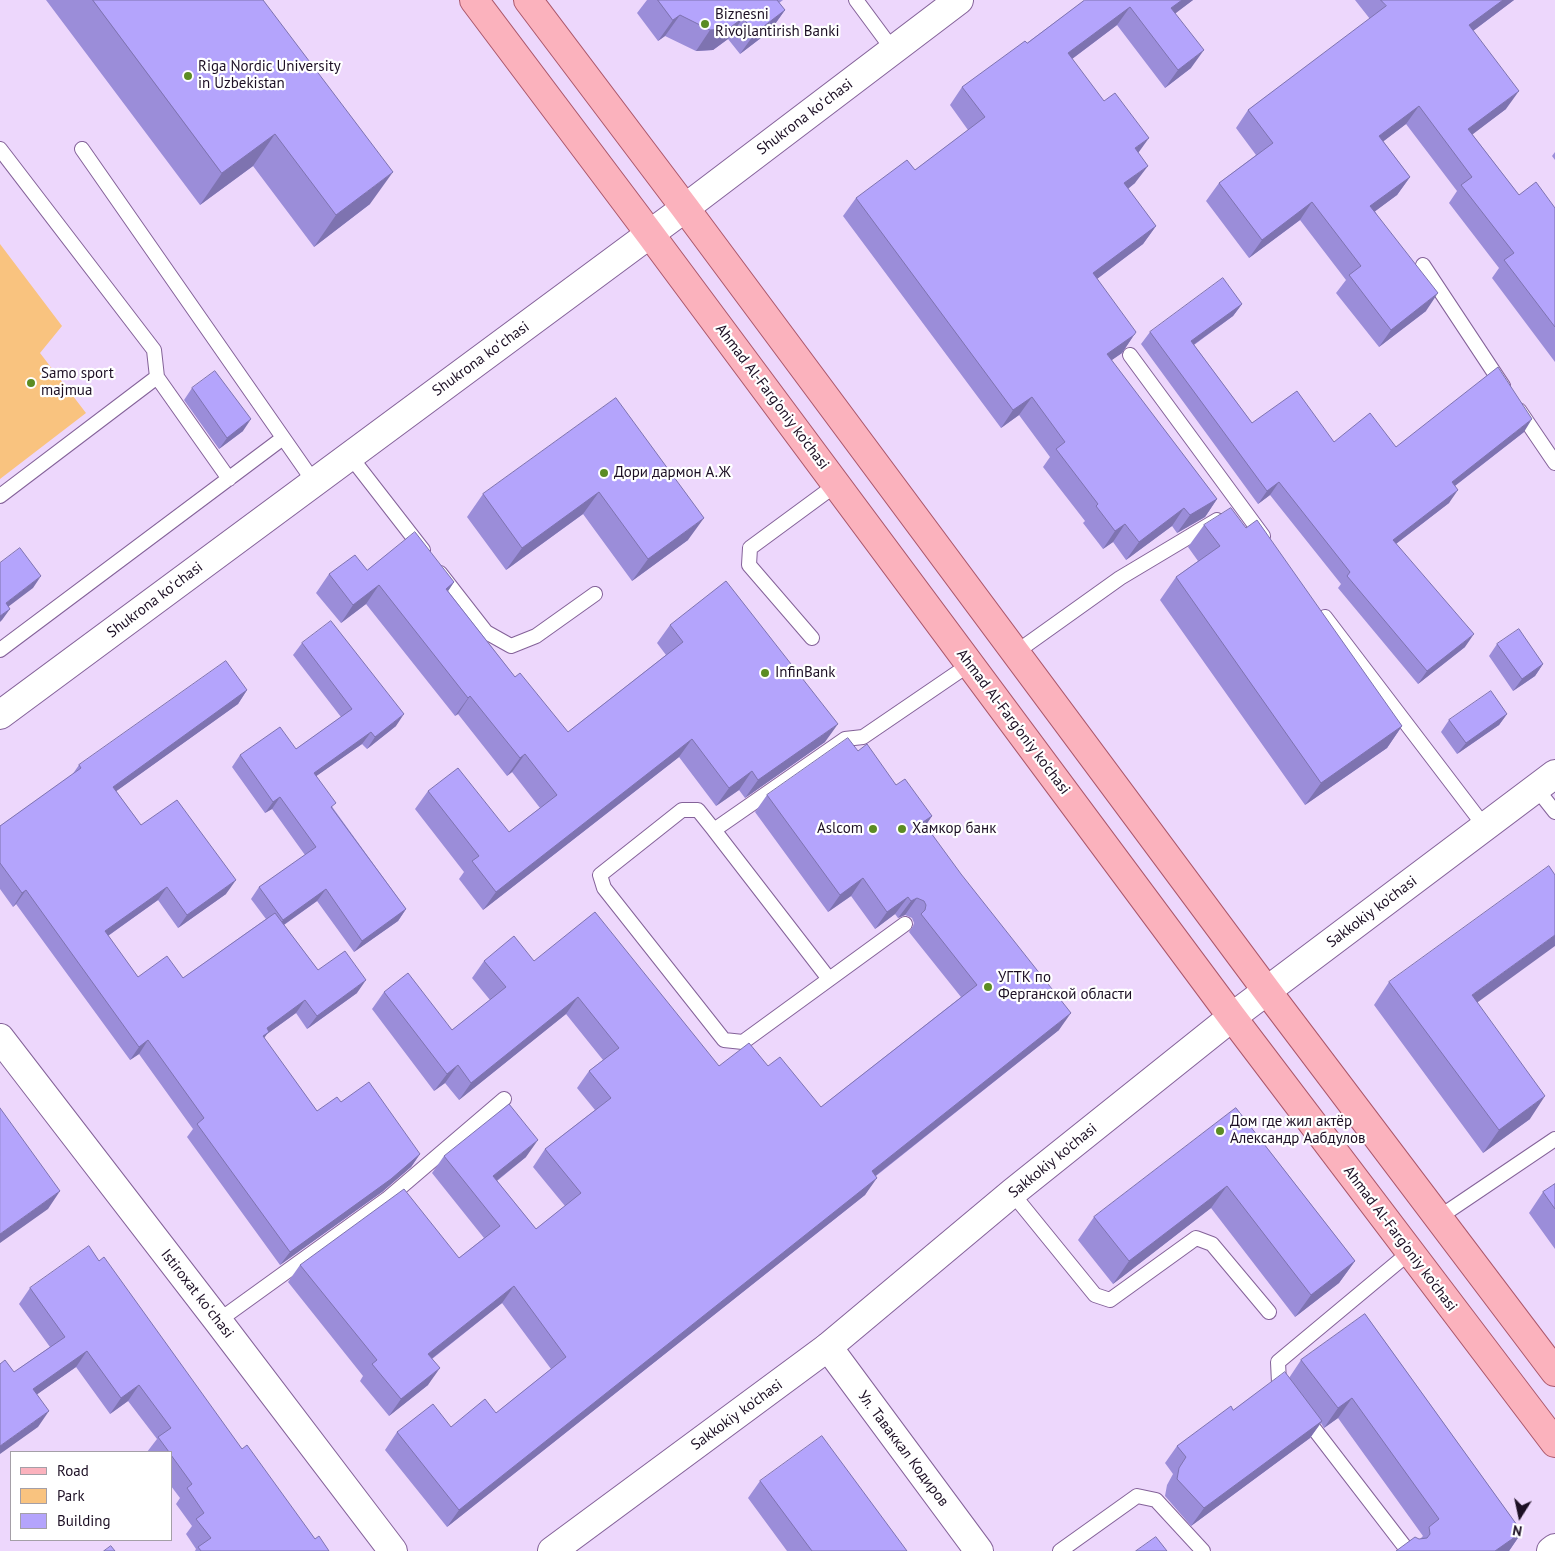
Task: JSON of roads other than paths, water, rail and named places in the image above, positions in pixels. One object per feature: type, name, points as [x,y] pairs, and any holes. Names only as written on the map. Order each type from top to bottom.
[{"type":"main road","name":"Ahmad Al-Farg'oniy ko'chasi","points":[[474,0],[1232,1018],[1555,1443]]},
{"type":"main road","points":[[528,0],[685,208],[1267,991],[1555,1372]]},
{"type":"street","name":"Shukrona koʻchasi","points":[[0,715],[685,208],[959,0]]},
{"type":"street","name":"Sakkokiy ko'chasi","points":[[552,1551],[828,1347],[1012,1193],[1232,1018],[1545,781]]},
{"type":"street","name":"Istiroxat koʻchasi","points":[[0,1038],[393,1551]]},
{"type":"street","name":"Ул. Таваккал Кодиров","points":[[828,1347],[979,1551]]},
{"type":"street","points":[[1551,1551],[1555,1548]]},
{"type":"lane","points":[[856,0],[893,50]]},
{"type":"lane","points":[[0,149],[154,350],[157,377],[229,479]]},
{"type":"lane","points":[[82,149],[314,482]]},
{"type":"lane","points":[[1423,265],[1555,463]]},
{"type":"lane","points":[[1130,355],[1270,545]]},
{"type":"lane","points":[[0,496],[157,377]]},
{"type":"lane","points":[[0,650],[283,438]]},
{"type":"lane","points":[[350,456],[486,632],[511,646],[536,636],[595,594]]},
{"type":"lane","points":[[812,638],[749,565],[750,548],[836,484]]},
{"type":"lane","points":[[1015,653],[1120,578],[1240,506]]},
{"type":"lane","points":[[1318,608],[1485,827]]},
{"type":"lane","points":[[714,830],[845,739],[863,737],[970,664]]},
{"type":"lane","points":[[1545,781],[1555,812]]},
{"type":"lane","points":[[829,979],[698,810],[682,810],[600,875],[604,888],[724,1040],[743,1042],[829,979],[904,924]]},
{"type":"lane","points":[[218,1321],[387,1199],[504,1100]]},
{"type":"lane","points":[[1438,1218],[1555,1139]]},
{"type":"lane","points":[[1012,1193],[1095,1296],[1110,1300],[1196,1238],[1212,1244],[1269,1312]]},
{"type":"lane","points":[[1408,1551],[1279,1383],[1278,1362],[1410,1252]]},
{"type":"lane","points":[[1060,1551],[1137,1496],[1156,1500],[1203,1551]]},
{"type":"place","name":"Biznesni Rivojlantirish Banki","points":[[705,24]]},
{"type":"place","name":"Riga Nordic University in Uzbekistan","points":[[188,76]]},
{"type":"place","name":"Samo sport majmua","points":[[31,383]]},
{"type":"place","name":"Дори дармон А.Ж","points":[[604,473]]},
{"type":"place","name":"InfinBank","points":[[765,673]]},
{"type":"place","name":"Aslcom","points":[[873,829]]},
{"type":"place","name":"Хамкор банк","points":[[902,829]]},
{"type":"place","name":"УГТК по Ферганской области","points":[[988,987]]},
{"type":"place","name":"Дом где жил актёр Александр Аабдулов","points":[[1220,1131]]}]
